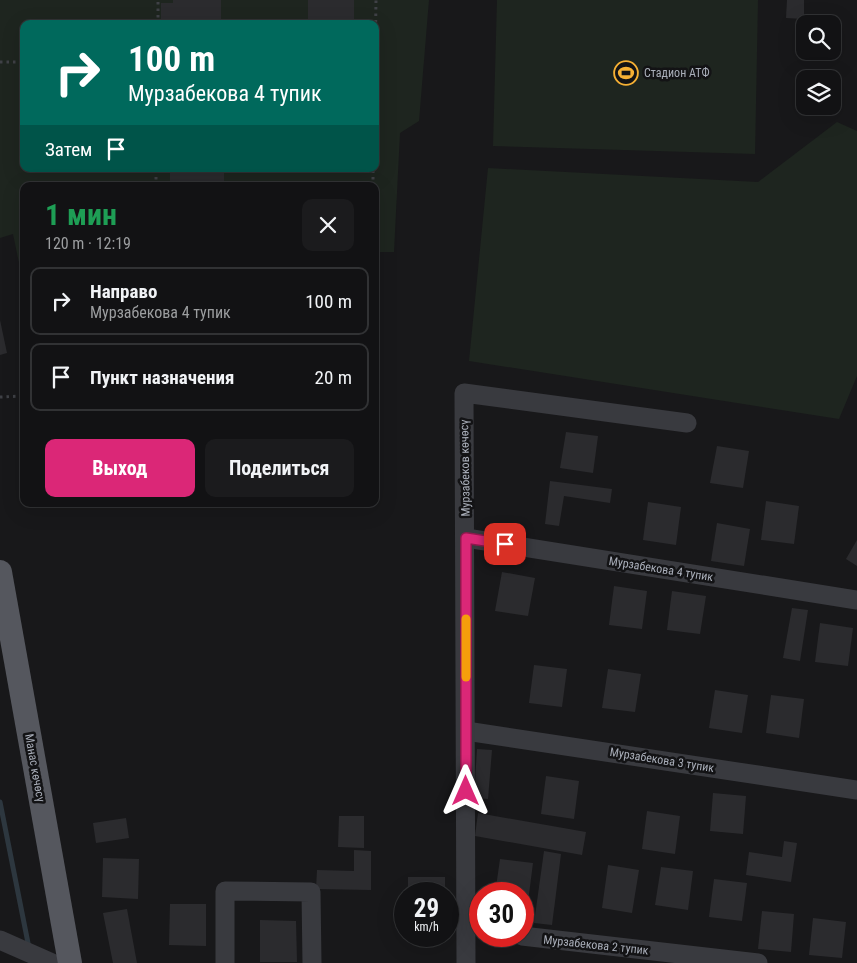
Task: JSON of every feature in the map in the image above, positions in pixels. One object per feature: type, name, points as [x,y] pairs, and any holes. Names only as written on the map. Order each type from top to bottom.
[{"type":"main road","name":"Манас көчөсү","points":[[1,579],[57,962]]},
{"type":"street","name":"Мурзабеков көчөсү","points":[[471,882],[466,731],[464,393],[687,423]]},
{"type":"street","name":"Мурзабекова 4 тупик","points":[[466,538],[857,600]]},
{"type":"street","name":"Мурзабекова 3 тупик","points":[[466,731],[857,790]]},
{"type":"street","points":[[225,963],[225,890],[311,892],[312,963]]},
{"type":"street","name":"Мурзабекова 2 тупик","points":[[534,937],[758,963]]},
{"type":"street","points":[[3,942],[57,962]]},
{"type":"street","name":"Мурзабеков көчөсү","points":[[466,963],[470,947]]},
{"type":"path","points":[[158,0],[158,20]]},
{"type":"path","points":[[376,0],[376,20]]},
{"type":"path","points":[[0,62],[20,62]]},
{"type":"path","points":[[0,397],[20,396]]},
{"type":"shaded area","points":[[0,0],[429,0],[419,121],[400,133],[394,252],[379,252],[379,182],[20,182],[20,268],[13,234],[0,238]]},
{"type":"shaded area","name":"Стадион АТФ","points":[[497,0],[758,0],[755,154],[493,146]]},
{"type":"shaded area","points":[[837,122],[857,131],[857,376],[839,419],[469,361],[488,168],[758,182]]},
{"type":"building","points":[[173,0],[221,0],[221,20],[161,20],[161,3],[173,3]]},
{"type":"building","points":[[308,0],[354,0],[354,20],[308,20]]},
{"type":"building","points":[[787,0],[804,0],[804,15],[796,15],[796,19],[786,18]]},
{"type":"building","points":[[170,172],[224,172],[224,182],[170,182]]},
{"type":"building","points":[[0,320],[7,353],[0,355]]},
{"type":"building","points":[[566,432],[598,436],[593,473],[560,468]]},
{"type":"building","points":[[717,446],[749,451],[743,488],[710,483]]},
{"type":"building","points":[[550,481],[612,489],[610,503],[564,496],[559,526],[545,524]]},
{"type":"building","points":[[766,501],[799,506],[794,544],[761,540]]},
{"type":"building","points":[[648,502],[681,507],[676,545],[643,540]]},
{"type":"building","points":[[717,523],[750,529],[744,566],[711,561]]},
{"type":"building","points":[[857,540],[857,566],[846,559]]},
{"type":"building","points":[[502,572],[535,578],[528,616],[495,611]]},
{"type":"building","points":[[614,586],[647,591],[642,629],[609,625]]},
{"type":"building","points":[[672,591],[706,596],[700,634],[667,630]]},
{"type":"building","points":[[792,608],[808,610],[800,661],[783,658]]},
{"type":"building","points":[[820,623],[853,628],[848,666],[815,662]]},
{"type":"building","points":[[534,665],[567,669],[562,707],[529,703]]},
{"type":"building","points":[[608,669],[641,674],[635,712],[602,708]]},
{"type":"building","points":[[715,690],[748,695],[742,733],[709,728]]},
{"type":"building","points":[[771,695],[804,699],[799,738],[766,733]]},
{"type":"building","points":[[477,749],[492,750],[488,799],[474,798]]},
{"type":"building","points":[[546,776],[579,781],[574,819],[541,814]]},
{"type":"building","points":[[713,793],[746,796],[743,834],[710,831]]},
{"type":"building","points":[[647,811],[680,816],[675,854],[642,849]]},
{"type":"building","points":[[478,813],[586,832],[582,855],[475,836]]},
{"type":"building","points":[[339,816],[364,816],[364,848],[338,847]]},
{"type":"building","points":[[126,818],[129,838],[96,843],[93,823]]},
{"type":"building","points":[[784,841],[797,843],[791,882],[746,875],[749,852],[782,857]]},
{"type":"building","points":[[354,850],[371,851],[371,890],[316,889],[317,870],[354,871]]},
{"type":"building","points":[[544,851],[561,854],[552,925],[534,923]]},
{"type":"building","points":[[103,858],[139,859],[138,899],[102,897]]},
{"type":"building","points":[[500,859],[533,863],[531,882],[497,882]]},
{"type":"building","points":[[608,865],[639,870],[632,913],[602,908]]},
{"type":"building","points":[[661,867],[693,871],[688,910],[655,905]]},
{"type":"building","points":[[408,877],[445,877],[445,882],[408,882]]},
{"type":"building","points":[[714,879],[747,883],[742,921],[709,917]]},
{"type":"building","points":[[170,904],[206,904],[206,946],[169,945]]},
{"type":"building","points":[[127,909],[137,963],[113,963],[103,913]]},
{"type":"building","points":[[762,911],[794,914],[791,952],[758,949]]},
{"type":"building","points":[[813,918],[846,922],[842,958],[809,955]]},
{"type":"building","points":[[260,920],[296,921],[297,962],[260,962]]},
{"type":"waterway","points":[[0,802],[29,948]]},
{"type":"slow traffic","points":[[466,619],[466,677]]},
{"type":"place","name":"Стадион АТФ","points":[[626,73]]},
{"type":"route","points":[[466,791],[466,538],[505,544]]}]
